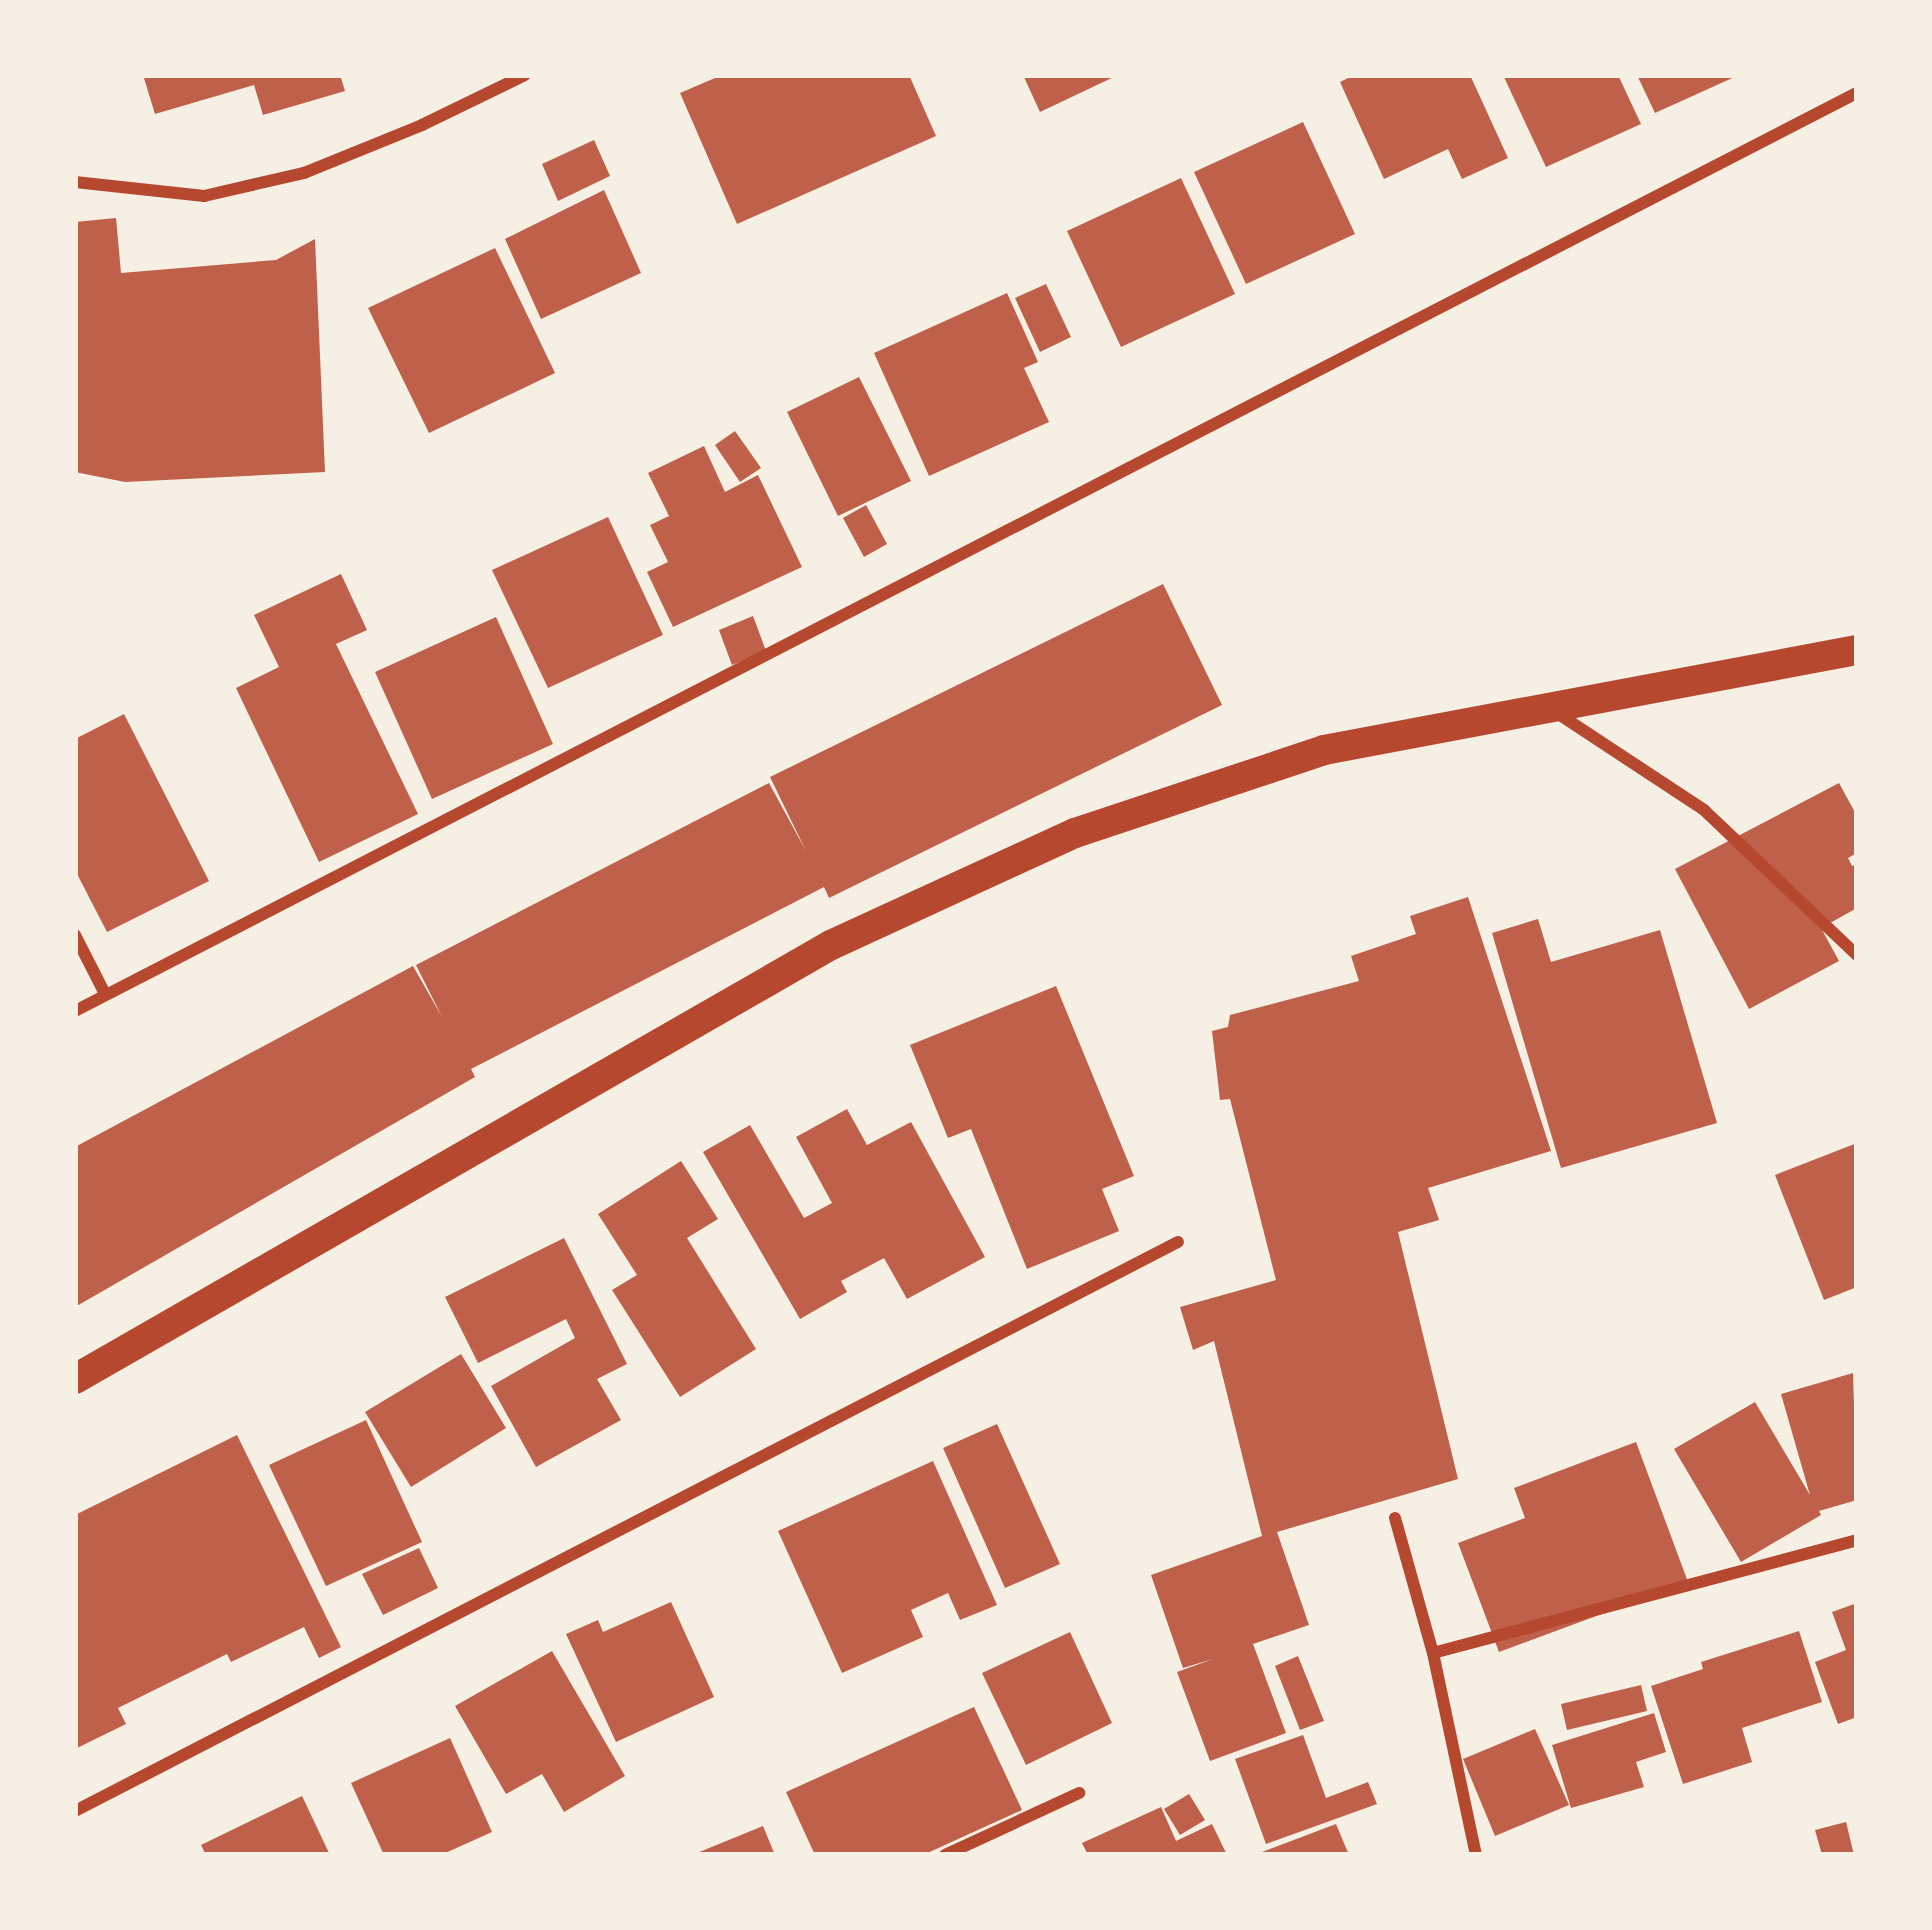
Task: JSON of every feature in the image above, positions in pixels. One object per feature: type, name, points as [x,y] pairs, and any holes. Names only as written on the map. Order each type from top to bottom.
[{"type":"main road","points":[[75,1378],[831,945],[1075,833],[1324,750],[1857,650]]},
{"type":"street","points":[[75,182],[204,196],[304,173],[422,125],[525,75]]},
{"type":"street","points":[[75,1012],[1857,93]]},
{"type":"street","points":[[1553,710],[1703,810],[1857,955]]},
{"type":"street","points":[[75,935],[105,994]]},
{"type":"street","points":[[75,1810],[1178,1242]]},
{"type":"street","points":[[1395,1518],[1432,1653],[1476,1855]]},
{"type":"street","points":[[1432,1653],[1857,1540]]},
{"type":"street","points":[[945,1855],[1079,1793]]},
{"type":"building","points":[[143,75],[340,75],[345,91],[263,115],[254,85],[155,114]]},
{"type":"building","points":[[722,75],[909,75],[936,136],[737,224],[680,93]]},
{"type":"building","points":[[1023,75],[1118,75],[1040,112]]},
{"type":"building","points":[[1354,75],[1470,75],[1508,158],[1462,179],[1448,149],[1384,179],[1340,82]]},
{"type":"building","points":[[1503,75],[1618,75],[1641,124],[1546,167]]},
{"type":"building","points":[[1637,75],[1739,75],[1655,113]]},
{"type":"building","points":[[1303,122],[1355,234],[1246,284],[1194,172]]},
{"type":"building","points":[[594,140],[610,176],[558,201],[542,164]]},
{"type":"building","points":[[1181,178],[1235,294],[1121,347],[1067,231]]},
{"type":"building","points":[[604,190],[641,273],[541,319],[505,239]]},
{"type":"building","points":[[116,218],[121,273],[276,260],[315,239],[325,472],[125,482],[75,472],[75,222]]},
{"type":"building","points":[[495,248],[555,373],[429,433],[368,308]]},
{"type":"building","points":[[1046,284],[1071,337],[1040,352],[1015,298]]},
{"type":"building","points":[[1007,293],[1038,362],[1024,368],[1049,422],[929,476],[874,353]]},
{"type":"building","points":[[859,377],[911,481],[838,516],[787,412]]},
{"type":"building","points":[[735,431],[761,468],[740,482],[715,445]]},
{"type":"building","points":[[704,446],[725,492],[758,475],[802,567],[673,627],[647,572],[668,562],[650,525],[669,516],[648,473]]},
{"type":"building","points":[[866,505],[887,544],[864,557],[843,518]]},
{"type":"building","points":[[608,517],[663,635],[548,688],[492,570]]},
{"type":"building","points":[[341,574],[367,630],[336,644],[418,814],[319,862],[236,688],[279,667],[254,615]]},
{"type":"building","points":[[1163,584],[1222,705],[829,898],[824,887],[471,1069],[475,1077],[75,1307],[75,1147],[413,966],[442,1017],[416,965],[769,783],[806,851],[770,777]]},
{"type":"building","points":[[753,616],[766,651],[732,665],[719,630]]},
{"type":"building","points":[[496,617],[553,744],[432,799],[375,672]]},
{"type":"building","points":[[124,714],[209,881],[107,932],[75,870],[75,739]]},
{"type":"building","points":[[1839,783],[1857,816],[1857,853],[1848,858],[1852,866],[1857,864],[1857,908],[1821,928],[1839,961],[1749,1009],[1675,869]]},
{"type":"building","points":[[1468,897],[1551,1151],[1428,1188],[1439,1220],[1398,1232],[1458,1479],[1277,1532],[1309,1625],[1253,1644],[1286,1733],[1210,1761],[1177,1672],[1213,1659],[1183,1668],[1151,1575],[1262,1536],[1214,1341],[1193,1350],[1180,1307],[1276,1280],[1230,1099],[1220,1100],[1212,1031],[1228,1027],[1230,1015],[1359,981],[1351,956],[1416,934],[1410,916]]},
{"type":"building","points":[[1538,919],[1551,962],[1660,930],[1717,1123],[1561,1168],[1492,933]]},
{"type":"building","points":[[1056,986],[1134,1176],[1102,1189],[1119,1231],[1027,1269],[971,1129],[948,1138],[910,1045]]},
{"type":"building","points":[[847,1109],[867,1145],[911,1122],[985,1257],[907,1299],[884,1258],[841,1281],[847,1292],[800,1319],[703,1152],[750,1125],[804,1218],[832,1203],[796,1137]]},
{"type":"building","points":[[1857,1143],[1857,1287],[1824,1300],[1775,1175]]},
{"type":"building","points":[[681,1161],[718,1219],[687,1238],[756,1349],[680,1397],[612,1290],[637,1275],[598,1214]]},
{"type":"building","points":[[564,1238],[627,1364],[597,1379],[621,1420],[536,1467],[491,1386],[575,1338],[566,1319],[478,1363],[445,1297]]},
{"type":"building","points":[[461,1354],[506,1428],[411,1487],[365,1412]]},
{"type":"building","points":[[1853,1373],[1857,1500],[1819,1511],[1821,1515],[1741,1562],[1674,1449],[1755,1402],[1810,1495],[1781,1394]]},
{"type":"building","points":[[366,1420],[422,1542],[326,1586],[269,1465]]},
{"type":"building","points":[[997,1424],[1060,1564],[1005,1588],[943,1448]]},
{"type":"building","points":[[237,1435],[341,1647],[319,1658],[304,1627],[231,1662],[227,1654],[118,1708],[126,1724],[75,1749],[75,1515]]},
{"type":"building","points":[[1636,1442],[1688,1582],[1499,1652],[1458,1543],[1525,1518],[1514,1488]]},
{"type":"building","points":[[933,1461],[997,1605],[960,1620],[948,1593],[911,1610],[923,1637],[842,1673],[778,1531]]},
{"type":"building","points":[[419,1548],[438,1588],[383,1615],[362,1574]]},
{"type":"building","points":[[671,1602],[714,1697],[616,1742],[566,1634],[598,1620],[603,1632]]},
{"type":"building","points":[[1857,1603],[1857,1717],[1838,1724],[1815,1662],[1846,1650],[1832,1612]]},
{"type":"building","points":[[1799,1631],[1822,1702],[1742,1728],[1752,1762],[1683,1784],[1651,1686],[1703,1669],[1701,1662]]},
{"type":"building","points":[[1070,1632],[1112,1723],[1026,1765],[982,1673]]},
{"type":"building","points":[[552,1651],[625,1776],[564,1812],[542,1774],[506,1794],[455,1706]]},
{"type":"building","points":[[1298,1656],[1324,1721],[1300,1730],[1275,1666]]},
{"type":"building","points":[[1641,1685],[1647,1711],[1567,1730],[1561,1704]]},
{"type":"building","points":[[974,1707],[1022,1810],[923,1855],[815,1855],[786,1792]]},
{"type":"building","points":[[1654,1713],[1666,1752],[1636,1762],[1644,1787],[1571,1808],[1552,1745]]},
{"type":"building","points":[[1535,1729],[1569,1805],[1495,1836],[1463,1759]]},
{"type":"building","points":[[1303,1735],[1326,1798],[1368,1782],[1377,1804],[1266,1844],[1235,1759]]},
{"type":"building","points":[[450,1738],[492,1832],[441,1855],[384,1855],[351,1783]]},
{"type":"building","points":[[1189,1794],[1205,1820],[1180,1835],[1164,1809]]},
{"type":"building","points":[[302,1796],[330,1855],[206,1855],[201,1845]]},
{"type":"building","points":[[1161,1807],[1176,1841],[1212,1824],[1227,1855],[1088,1855],[1082,1843]]},
{"type":"building","points":[[1846,1822],[1854,1855],[1822,1855],[1815,1830]]},
{"type":"building","points":[[1336,1824],[1349,1855],[1254,1855]]},
{"type":"building","points":[[763,1826],[775,1855],[692,1855]]}]
